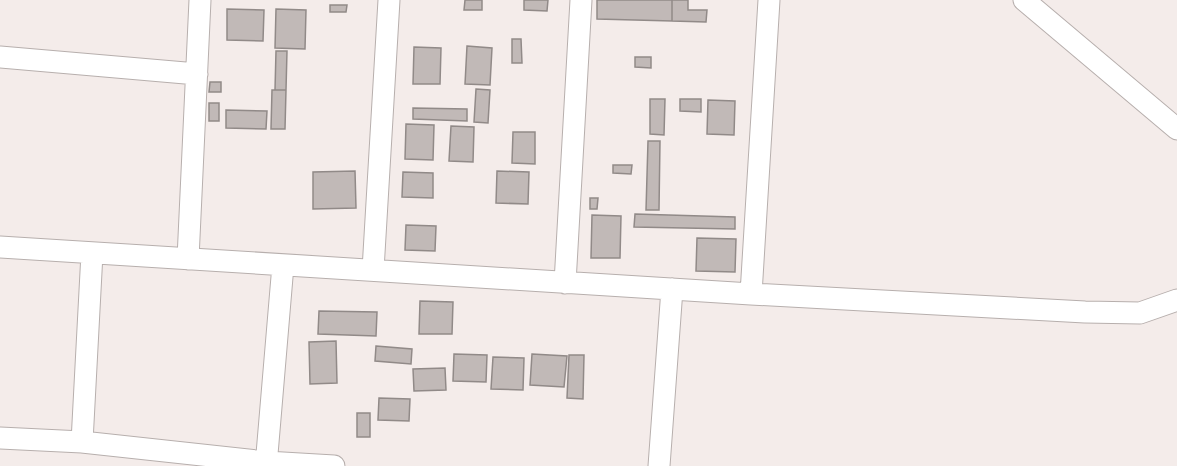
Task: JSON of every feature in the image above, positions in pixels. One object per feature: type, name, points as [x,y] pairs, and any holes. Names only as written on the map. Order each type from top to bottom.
[{"type":"street","points":[[188,259],[200,0]]},
{"type":"street","points":[[373,270],[389,0]]},
{"type":"street","points":[[566,283],[581,0]]},
{"type":"street","points":[[752,294],[769,0]]},
{"type":"street","points":[[1024,0],[1177,129]]},
{"type":"street","points":[[0,57],[197,74]]},
{"type":"street","points":[[0,247],[566,283],[1096,312],[1140,313],[1177,300]]},
{"type":"street","points":[[82,442],[92,253]]},
{"type":"street","points":[[266,464],[283,265]]},
{"type":"street","points":[[659,466],[672,289]]},
{"type":"street","points":[[0,438],[82,442],[266,464],[334,466]]},
{"type":"building","points":[[465,0],[482,0],[482,10],[464,10]]},
{"type":"building","points":[[524,0],[548,0],[547,11],[524,10]]},
{"type":"building","points":[[597,0],[672,0],[672,21],[597,19]]},
{"type":"building","points":[[672,0],[688,0],[688,10],[707,10],[706,22],[672,21]]},
{"type":"building","points":[[330,5],[347,5],[346,12],[330,12]]},
{"type":"building","points":[[227,9],[264,10],[263,41],[227,40]]},
{"type":"building","points":[[276,9],[306,10],[305,49],[275,48]]},
{"type":"building","points":[[512,39],[521,39],[522,63],[512,63]]},
{"type":"building","points":[[467,46],[492,48],[490,85],[465,84]]},
{"type":"building","points":[[414,47],[441,48],[440,84],[413,84]]},
{"type":"building","points":[[276,51],[287,51],[286,90],[275,90]]},
{"type":"building","points":[[635,57],[651,57],[651,68],[635,67]]},
{"type":"building","points":[[210,82],[221,82],[221,92],[209,92]]},
{"type":"building","points":[[476,89],[490,90],[488,123],[474,122]]},
{"type":"building","points":[[272,90],[286,90],[285,129],[271,129]]},
{"type":"building","points":[[650,99],[665,99],[664,135],[650,134]]},
{"type":"building","points":[[680,99],[701,99],[701,112],[680,111]]},
{"type":"building","points":[[708,100],[735,101],[734,135],[707,134]]},
{"type":"building","points":[[209,103],[219,103],[219,121],[209,121]]},
{"type":"building","points":[[413,108],[467,109],[467,121],[413,119]]},
{"type":"building","points":[[226,110],[267,111],[266,129],[226,128]]},
{"type":"building","points":[[406,124],[434,125],[433,160],[405,159]]},
{"type":"building","points":[[451,126],[474,127],[473,162],[449,161]]},
{"type":"building","points":[[513,132],[535,132],[535,164],[512,163]]},
{"type":"building","points":[[648,141],[660,141],[659,210],[646,210]]},
{"type":"building","points":[[613,165],[632,165],[631,174],[613,173]]},
{"type":"building","points":[[355,171],[356,208],[313,209],[313,172]]},
{"type":"building","points":[[497,171],[529,172],[528,204],[496,203]]},
{"type":"building","points":[[403,172],[433,173],[433,198],[402,197]]},
{"type":"building","points":[[590,198],[598,198],[597,209],[590,209]]},
{"type":"building","points":[[635,214],[735,217],[735,229],[634,227]]},
{"type":"building","points":[[592,215],[621,216],[620,258],[591,258]]},
{"type":"building","points":[[406,225],[436,226],[435,251],[405,250]]},
{"type":"building","points":[[697,238],[736,239],[735,272],[696,271]]},
{"type":"building","points":[[420,301],[453,302],[452,334],[419,334]]},
{"type":"building","points":[[319,311],[377,312],[376,336],[318,334]]},
{"type":"building","points":[[336,341],[337,383],[310,384],[309,342]]},
{"type":"building","points":[[376,346],[412,349],[411,364],[375,361]]},
{"type":"building","points":[[454,354],[487,355],[486,382],[453,381]]},
{"type":"building","points":[[532,354],[567,356],[564,387],[530,385]]},
{"type":"building","points":[[569,355],[584,355],[583,399],[567,398]]},
{"type":"building","points":[[493,357],[524,358],[523,390],[491,389]]},
{"type":"building","points":[[445,368],[446,390],[414,391],[413,369]]},
{"type":"building","points":[[379,398],[410,399],[409,421],[378,420]]},
{"type":"building","points":[[357,413],[370,413],[370,437],[357,437]]}]
